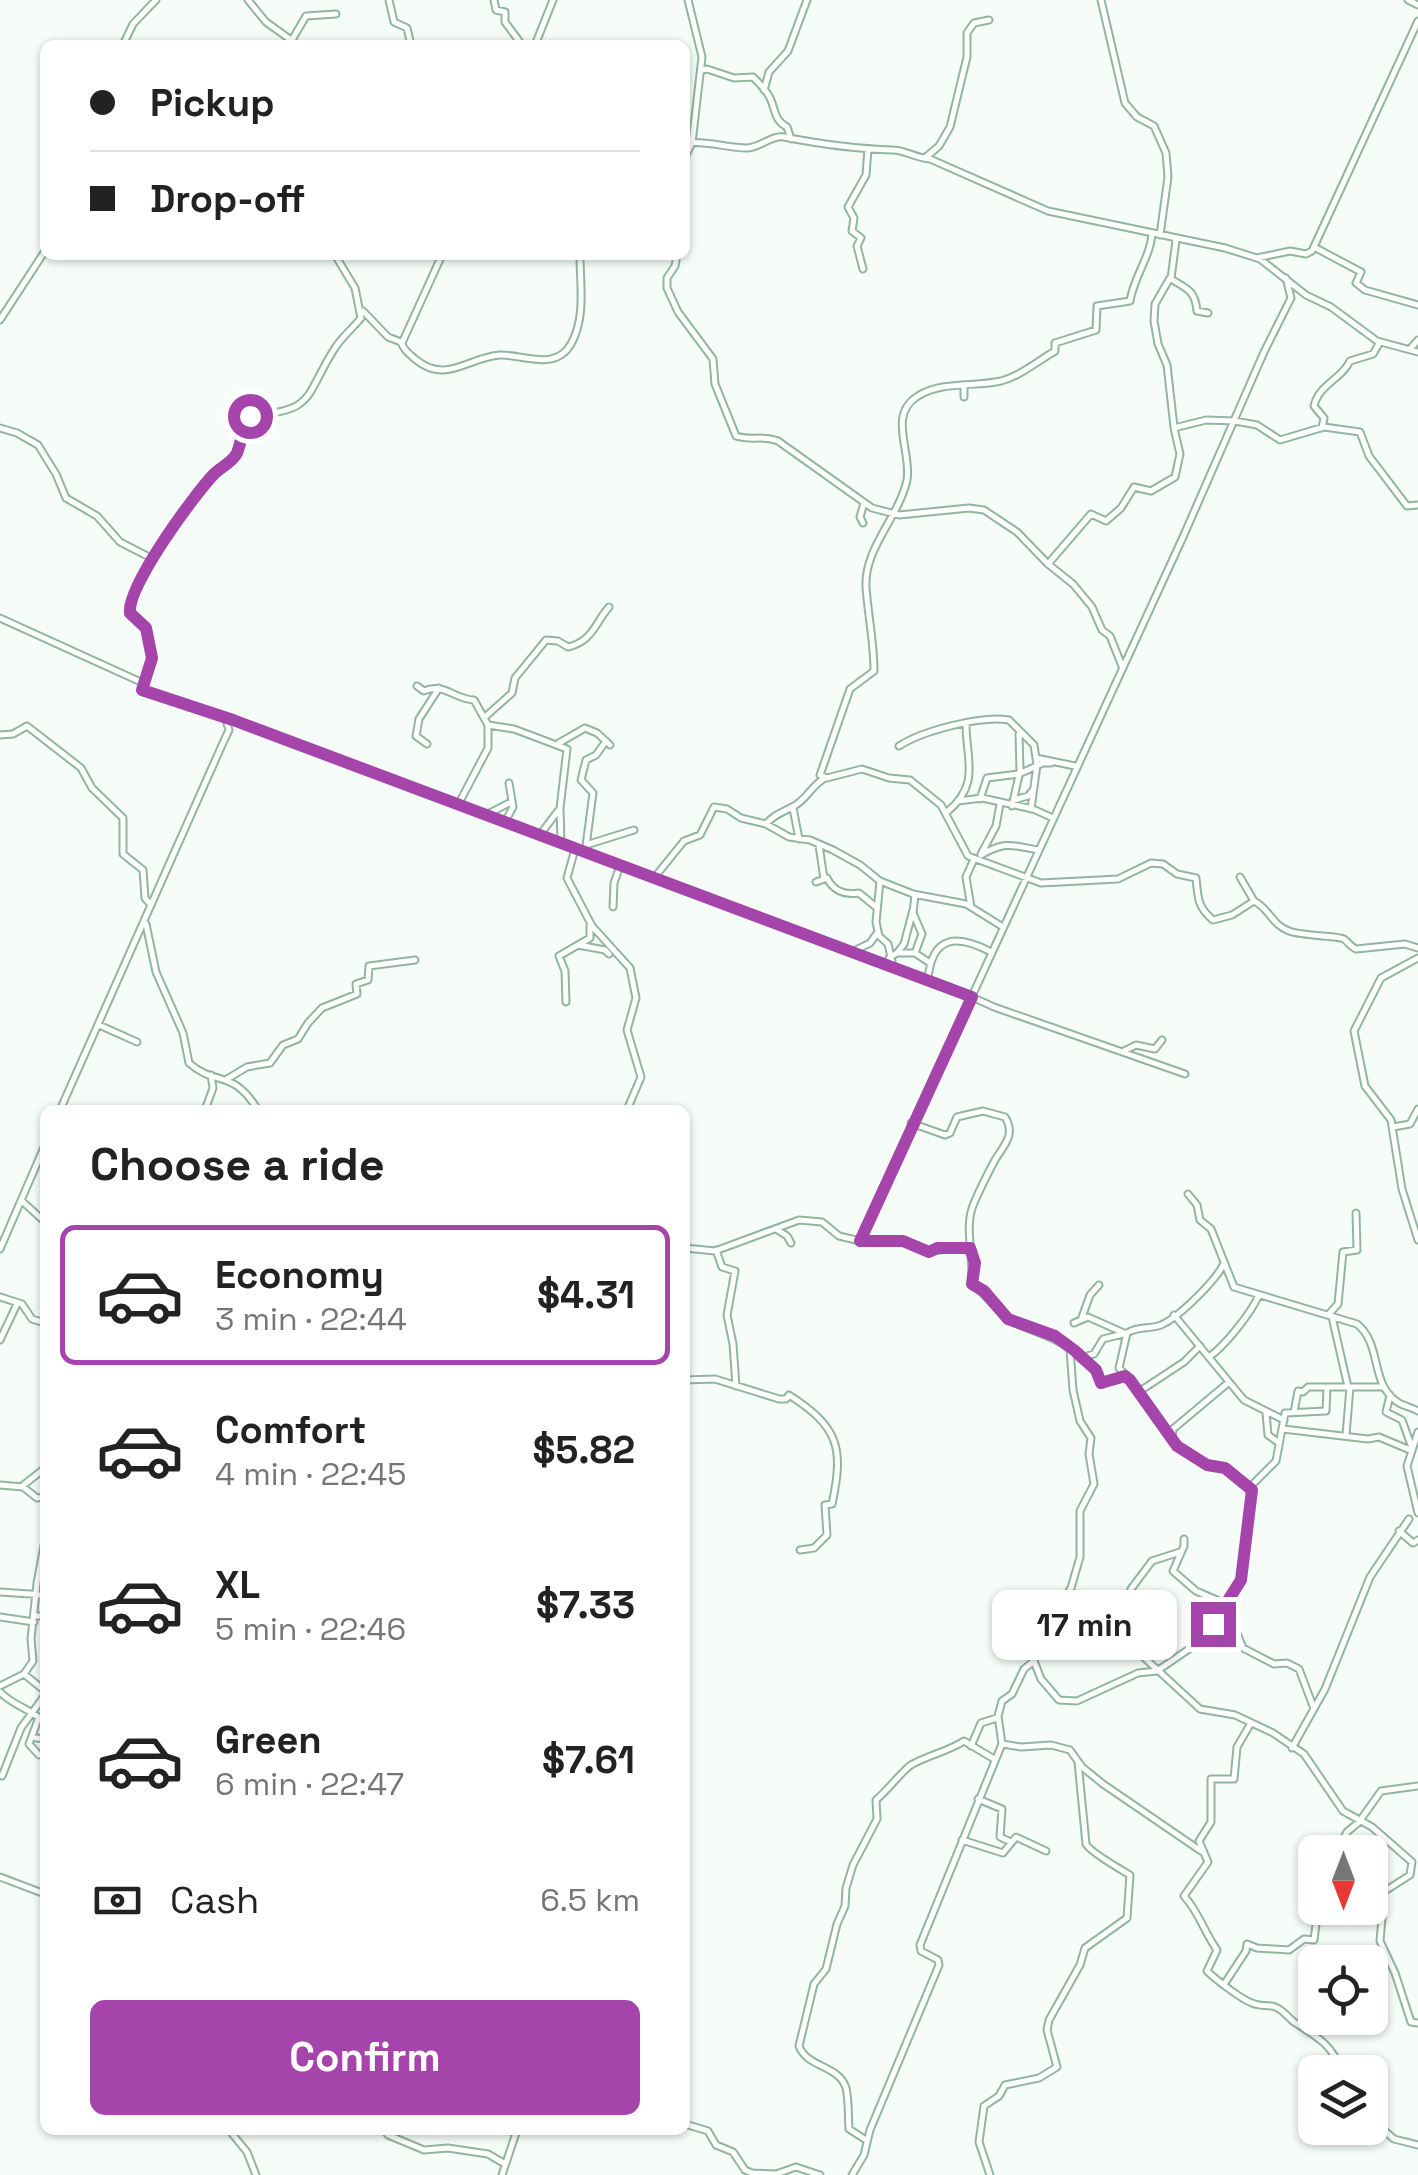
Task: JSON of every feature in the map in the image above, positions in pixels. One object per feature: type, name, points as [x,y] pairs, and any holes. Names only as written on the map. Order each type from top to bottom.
[{"type":"street","points":[[125,40],[133,24],[156,0]]},
{"type":"street","points":[[248,0],[288,40],[306,16],[336,14]]},
{"type":"street","points":[[389,0],[394,22],[407,28],[410,40]]},
{"type":"street","points":[[494,0],[496,10],[505,12],[505,22],[518,40]]},
{"type":"street","points":[[536,40],[553,0]]},
{"type":"street","points":[[688,0],[702,46],[702,69],[690,132]]},
{"type":"street","points":[[764,90],[769,72],[788,51],[806,0]]},
{"type":"street","points":[[1101,0],[1125,103],[1137,117],[1156,128],[1166,153],[1168,177],[1160,234]]},
{"type":"street","points":[[1408,0],[1418,6]]},
{"type":"street","points":[[926,158],[942,141],[955,112],[968,57],[967,33],[974,23],[989,20]]},
{"type":"street","points":[[1258,258],[1290,251],[1306,254],[1314,247],[1418,21]]},
{"type":"street","points":[[702,69],[730,77],[752,76],[764,90],[780,123],[788,127],[791,140]]},
{"type":"street","points":[[690,143],[746,148],[774,138],[898,150],[913,158],[926,158],[1048,211],[1258,258],[1306,295],[1331,307],[1380,342],[1414,350],[1418,340]]},
{"type":"street","points":[[863,269],[857,246],[861,238],[852,231],[854,218],[848,207],[866,175],[868,149]]},
{"type":"street","points":[[825,778],[820,775],[821,767],[843,716],[849,691],[874,670],[872,614],[866,586],[871,559],[908,475],[901,420],[905,407],[927,392],[1010,378],[1055,351],[1055,344],[1096,330],[1097,306],[1130,301],[1152,233]]},
{"type":"street","points":[[1048,564],[1092,514],[1105,522],[1121,508],[1135,487],[1151,490],[1175,476],[1180,454],[1167,365],[1154,321],[1155,304],[1170,278],[1176,239]]},
{"type":"street","points":[[1314,247],[1361,272],[1356,283],[1365,290],[1418,305]]},
{"type":"street","points":[[0,320],[40,259]]},
{"type":"street","points":[[338,260],[353,284],[361,318],[336,345],[314,391],[296,409],[250,416],[236,456],[214,474],[166,536],[129,603],[130,613],[148,632],[152,658],[143,692],[461,804],[1184,1074]]},
{"type":"street","points":[[401,344],[440,260]]},
{"type":"street","points":[[361,309],[425,368],[442,372],[501,355],[539,362],[562,353],[572,343],[580,323],[580,260]]},
{"type":"street","points":[[676,260],[667,278],[667,288],[678,312],[712,358],[715,384],[736,436],[778,441],[864,503],[893,514],[983,509],[1017,532],[1048,564],[1065,575],[1092,607],[1098,625],[1110,636],[1122,664]]},
{"type":"street","points":[[1170,278],[1189,288],[1197,299],[1198,311],[1208,313]]},
{"type":"street","points":[[860,1240],[1291,298],[1286,278]]},
{"type":"street","points":[[1322,428],[1323,417],[1314,407],[1315,398],[1334,376],[1346,370],[1350,361],[1374,354],[1380,342]]},
{"type":"street","points":[[964,387],[964,397]]},
{"type":"street","points":[[1174,428],[1206,420],[1235,421],[1257,425],[1280,440],[1322,428],[1360,432],[1369,456],[1399,499],[1406,506],[1418,505]]},
{"type":"street","points":[[0,428],[18,432],[38,445],[66,498],[96,514],[120,542],[152,559]]},
{"type":"street","points":[[862,523],[864,503]]},
{"type":"street","points":[[485,717],[512,694],[516,678],[544,641],[558,641],[568,647],[581,643],[591,636],[610,607]]},
{"type":"street","points":[[0,618],[143,683]]},
{"type":"street","points":[[417,686],[424,690],[440,688],[476,701],[488,725],[488,752],[477,764],[461,804]]},
{"type":"street","points":[[427,744],[416,736],[418,719],[440,688]]},
{"type":"street","points":[[224,718],[229,730]]},
{"type":"street","points":[[899,746],[940,726],[1006,719],[1034,744],[1037,768],[1031,809]]},
{"type":"street","points":[[62,1105],[229,730],[238,723]]},
{"type":"street","points":[[946,812],[958,801],[971,770],[966,724]]},
{"type":"street","points":[[488,725],[514,729],[568,751],[560,808],[561,844]]},
{"type":"street","points":[[0,735],[14,734],[27,726],[81,768],[92,788],[121,814],[125,824],[123,853],[144,872],[145,898],[151,906]]},
{"type":"street","points":[[556,744],[584,728],[608,743],[586,760],[581,780],[593,794],[581,849],[567,878],[590,924],[630,967],[636,988],[627,1030],[641,1077],[628,1105]]},
{"type":"street","points":[[1013,803],[1019,774],[1019,732]]},
{"type":"street","points":[[1036,758],[1077,766]]},
{"type":"street","points":[[980,799],[987,778],[1019,774],[1051,763]]},
{"type":"street","points":[[766,824],[782,809],[793,807],[825,778],[862,769],[908,780],[946,812],[964,850],[1028,878],[1118,879],[1142,865],[1159,864],[1196,879],[1196,897],[1214,920],[1232,915],[1254,901]]},
{"type":"street","points":[[505,822],[512,813],[509,782]]},
{"type":"street","points":[[958,801],[1013,803],[1035,788]]},
{"type":"street","points":[[486,816],[512,802]]},
{"type":"street","points":[[1013,803],[1053,818]]},
{"type":"street","points":[[971,907],[966,877],[996,826],[1000,804]]},
{"type":"street","points":[[654,878],[684,842],[700,835],[713,807],[819,845],[860,865],[880,881],[971,907],[1003,927]]},
{"type":"street","points":[[793,807],[799,839]]},
{"type":"street","points":[[539,836],[560,808]]},
{"type":"street","points":[[581,849],[634,830]]},
{"type":"street","points":[[988,842],[1039,850]]},
{"type":"street","points":[[819,845],[820,880],[827,878],[831,886],[844,894],[859,894],[876,904]]},
{"type":"street","points":[[977,858],[1000,845]]},
{"type":"street","points":[[613,908],[614,883],[620,866]]},
{"type":"street","points":[[1240,878],[1273,922],[1290,932],[1311,938],[1341,938],[1356,950],[1406,944],[1418,948]]},
{"type":"street","points":[[880,881],[876,904],[878,932],[888,944],[893,966]]},
{"type":"street","points":[[897,954],[904,944],[915,894]]},
{"type":"street","points":[[913,910],[922,934],[915,953]]},
{"type":"street","points":[[145,921],[156,972],[183,1032],[188,1062],[198,1071],[227,1079],[243,1089],[254,1105]]},
{"type":"street","points":[[590,924],[590,938]]},
{"type":"street","points":[[853,952],[878,932]]},
{"type":"street","points":[[566,1002],[565,971],[559,957],[600,935]]},
{"type":"street","points":[[928,979],[935,951],[946,942],[966,941],[991,952]]},
{"type":"street","points":[[578,945],[609,954]]},
{"type":"street","points":[[889,958],[915,953],[930,963]]},
{"type":"street","points":[[1418,958],[1381,978],[1354,1031],[1366,1088],[1385,1110],[1392,1126],[1402,1189],[1418,1240]]},
{"type":"street","points":[[227,1079],[248,1067],[269,1063],[284,1045],[298,1040],[308,1022],[322,1009],[357,994],[356,984],[368,980],[370,966],[415,960]]},
{"type":"street","points":[[99,1025],[137,1042]]},
{"type":"street","points":[[1121,1052],[1136,1045],[1154,1049],[1162,1040]]},
{"type":"street","points":[[207,1105],[213,1088],[210,1074]]},
{"type":"street","points":[[1392,1126],[1412,1122],[1418,1109]]},
{"type":"street","points":[[911,1124],[945,1136],[957,1117],[978,1112],[1002,1116],[1009,1123],[1006,1148],[994,1161],[971,1212],[975,1263],[972,1284],[984,1291],[1008,1319],[1055,1336],[1076,1358],[1096,1370],[1101,1383],[1125,1376]]},
{"type":"street","points":[[1394,1140],[1402,1125]]},
{"type":"street","points":[[0,1249],[4,1229],[22,1201],[40,1157]]},
{"type":"street","points":[[1188,1194],[1197,1205],[1200,1220],[1210,1229],[1234,1287],[1354,1322],[1364,1329],[1376,1355],[1382,1387],[1398,1403],[1418,1411]]},
{"type":"street","points":[[22,1201],[40,1217]]},
{"type":"street","points":[[1346,1436],[1349,1386],[1330,1316],[1338,1304],[1343,1252],[1357,1250],[1356,1214]]},
{"type":"street","points":[[690,1248],[716,1250],[799,1220],[822,1222],[838,1235],[903,1241],[929,1252],[950,1248],[972,1250]]},
{"type":"street","points":[[773,1228],[787,1236],[791,1244]]},
{"type":"street","points":[[716,1250],[723,1268],[735,1270],[726,1315],[736,1386]]},
{"type":"street","points":[[1218,1277],[1223,1265]]},
{"type":"street","points":[[1076,1358],[1094,1354],[1103,1340],[1140,1326],[1156,1326],[1218,1277],[1228,1274]]},
{"type":"street","points":[[1099,1285],[1090,1294],[1077,1322],[1087,1317],[1125,1333]]},
{"type":"street","points":[[1209,1357],[1249,1316],[1259,1295]]},
{"type":"street","points":[[0,1297],[23,1304],[32,1319],[40,1321]]},
{"type":"street","points":[[0,1340],[17,1304]]},
{"type":"street","points":[[1174,1315],[1247,1403],[1284,1420]]},
{"type":"street","points":[[1034,1660],[1040,1679],[1058,1700],[1074,1702],[1138,1673],[1158,1670],[1208,1636],[1239,1587],[1243,1573],[1243,1550],[1253,1500],[1250,1488],[1225,1468],[1207,1465],[1172,1439],[1120,1366],[1125,1333]]},
{"type":"street","points":[[1140,1391],[1201,1348]]},
{"type":"street","points":[[852,2175],[864,2154],[866,2140],[939,1965],[920,1946],[1002,1744],[998,1718],[1002,1701],[1012,1694],[1034,1660],[1045,1632],[1056,1620],[1057,1609],[1072,1588],[1072,1575],[1080,1558],[1080,1511],[1095,1478],[1091,1438],[1080,1421],[1072,1390],[1076,1358]]},
{"type":"street","points":[[690,1380],[712,1378],[785,1400],[790,1394],[834,1434],[840,1462],[832,1504],[825,1504],[827,1535],[814,1548],[800,1550]]},
{"type":"street","points":[[1172,1439],[1174,1429],[1229,1383]]},
{"type":"street","points":[[1294,1412],[1298,1391],[1305,1392],[1308,1387],[1382,1387]]},
{"type":"street","points":[[1250,1488],[1276,1461],[1286,1413],[1326,1411],[1326,1387]]},
{"type":"street","points":[[1390,1395],[1386,1412],[1403,1420]]},
{"type":"street","points":[[1398,1403],[1411,1449]]},
{"type":"street","points":[[1266,1413],[1268,1435],[1279,1443]]},
{"type":"street","points":[[1282,1429],[1379,1437],[1411,1449]]},
{"type":"street","points":[[1418,1432],[1411,1449],[1408,1476],[1418,1513]]},
{"type":"street","points":[[21,1487],[40,1472]]},
{"type":"street","points":[[0,1485],[21,1487],[40,1498]]},
{"type":"street","points":[[1292,1748],[1325,1689],[1363,1591],[1409,1520]]},
{"type":"street","points":[[1399,1531],[1412,1543],[1418,1540]]},
{"type":"street","points":[[1184,1539],[1172,1568],[1175,1573],[1196,1591],[1226,1604]]},
{"type":"street","points":[[1128,1600],[1131,1589],[1152,1561],[1182,1551]]},
{"type":"street","points":[[40,1571],[33,1662],[24,1674],[0,1689],[8,1700],[40,1718]]},
{"type":"street","points":[[0,1592],[40,1596]]},
{"type":"street","points":[[1221,1612],[1244,1648],[1274,1664],[1288,1663],[1299,1670],[1313,1706]]},
{"type":"street","points":[[0,1617],[40,1617]]},
{"type":"street","points":[[1056,1620],[1094,1638],[1109,1629],[1200,1709],[1227,1712],[1273,1733],[1308,1758],[1343,1811],[1378,1832],[1413,1864],[1410,1874],[1374,1899],[1383,1908],[1380,1941],[1411,2022],[1418,2023]]},
{"type":"street","points":[[24,1674],[40,1688]]},
{"type":"street","points":[[39,1755],[29,1744],[40,1707]]},
{"type":"street","points":[[2,1776],[21,1728],[37,1715]]},
{"type":"street","points":[[971,1746],[982,1724],[998,1718]]},
{"type":"street","points":[[1201,1852],[1200,1840],[1211,1822],[1211,1779],[1234,1779],[1237,1747],[1250,1722]]},
{"type":"street","points":[[967,1736],[976,1738]]},
{"type":"street","points":[[36,1738],[40,1738]]},
{"type":"street","points":[[866,2140],[849,2129],[847,2090],[842,2080],[801,2052],[803,2023],[814,1984],[826,1968],[854,1862],[876,1819],[876,1800],[909,1766],[948,1752],[962,1742],[994,1759]]},
{"type":"street","points":[[1002,1744],[1059,1747],[1072,1752],[1108,1788],[1201,1852],[1208,1862],[1184,1896],[1217,1950],[1207,1971],[1250,2003],[1282,2010],[1315,2033],[1334,2055]]},
{"type":"street","points":[[990,2175],[978,2142],[984,2106],[1000,2095],[1006,2084],[1039,2078],[1056,2067],[1047,2030],[1049,2020],[1080,1965],[1085,1948],[1128,1918],[1130,1875],[1107,1858],[1090,1852],[1085,1842],[1078,1762]]},
{"type":"street","points":[[1347,1835],[1381,1791],[1418,1786]]},
{"type":"street","points":[[978,1799],[1002,1809],[1000,1837],[1011,1842]]},
{"type":"street","points":[[962,1840],[1003,1853],[1016,1837],[1046,1851]]},
{"type":"street","points":[[0,1877],[40,1892]]},
{"type":"street","points":[[1225,1984],[1247,1944],[1290,1950],[1304,1939],[1314,1940],[1316,1925]]},
{"type":"street","points":[[690,2126],[708,2131],[714,2144],[733,2152],[747,2171],[776,2174],[796,2167],[820,2175]]},
{"type":"street","points":[[1388,2134],[1418,2145]]},
{"type":"street","points":[[233,2135],[247,2152],[256,2175]]},
{"type":"street","points":[[388,2135],[424,2150],[448,2148],[490,2154],[505,2164]]},
{"type":"street","points":[[502,2175],[516,2135]]},
{"type":"route","points":[[250,416],[236,456],[215,473],[166,536],[130,600],[130,613],[147,630],[152,658],[142,690],[233,720],[972,997],[860,1241],[903,1241],[929,1252],[937,1248],[970,1248],[975,1263],[972,1284],[982,1289],[1006,1317],[1058,1338],[1093,1368],[1101,1383],[1125,1376],[1137,1387],[1177,1446],[1207,1465],[1225,1468],[1252,1490],[1239,1587],[1213,1624]]}]
